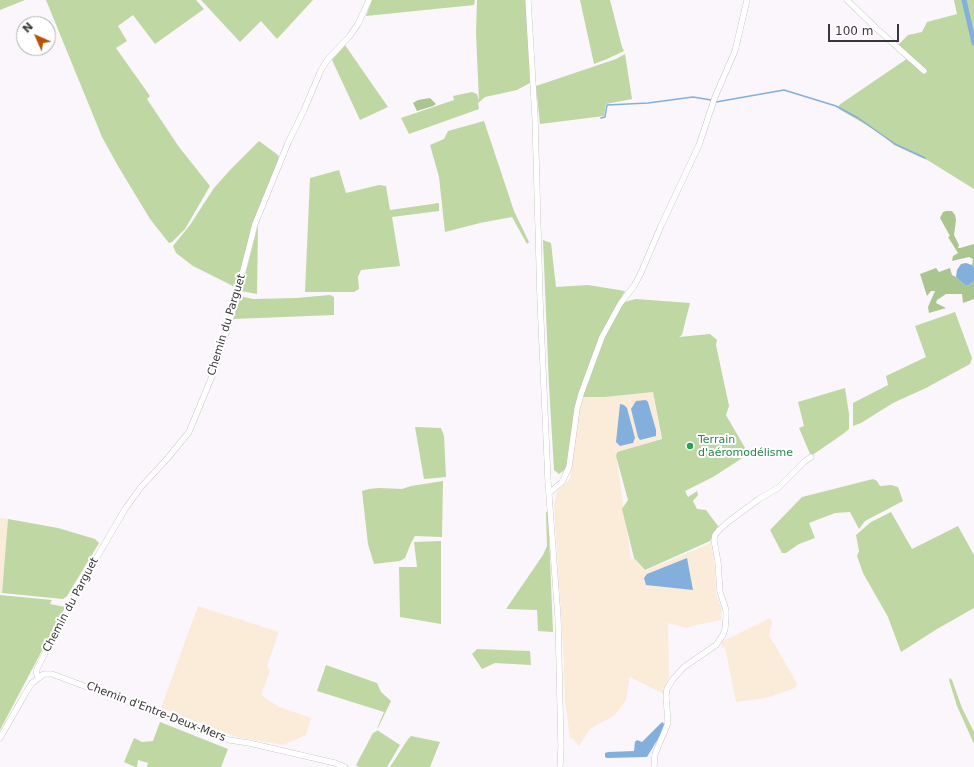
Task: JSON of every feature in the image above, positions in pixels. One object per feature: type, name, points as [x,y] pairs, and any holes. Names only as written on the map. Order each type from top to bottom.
[{"type":"street","name":"Chemin du Parguet","points":[[38,678],[36,671],[44,653],[72,600],[125,509],[141,487],[189,432],[215,369],[232,314],[255,224],[288,143],[307,104],[321,70],[328,59],[349,37],[358,24],[369,0]]},
{"type":"street","points":[[528,0],[535,109],[540,299],[549,493],[558,618],[561,747],[560,767]]},
{"type":"street","points":[[549,493],[562,482],[569,467],[577,409],[602,337],[620,304],[634,286],[640,275],[699,144],[715,97],[735,51],[747,0]]},
{"type":"street","points":[[847,0],[924,71]]},
{"type":"street","points":[[654,767],[655,754],[668,723],[666,696],[667,689],[673,679],[684,667],[716,645],[725,629],[726,610],[720,592],[718,562],[714,540],[715,535],[728,522],[759,499],[778,488],[811,457]]},
{"type":"street","name":"Chemin d'Entre-Deux-Mers","points":[[38,678],[44,674],[60,676],[229,740],[249,743],[346,767]]},
{"type":"street","points":[[0,738],[24,694],[32,683],[38,678]]},
{"type":"shaded area","points":[[653,392],[661,439],[617,452],[615,447],[631,559],[634,558],[645,571],[711,543],[715,567],[716,594],[722,610],[721,620],[686,628],[668,623],[669,676],[665,695],[630,677],[626,700],[615,715],[590,729],[579,746],[573,739],[570,738],[565,701],[554,505],[557,492],[570,479],[581,397]]},
{"type":"shaded area","points":[[0,518],[8,519],[2,593],[0,593]]},
{"type":"shaded area","points":[[198,606],[279,632],[267,666],[270,671],[261,695],[279,707],[311,718],[306,735],[283,745],[237,737],[161,708]]},
{"type":"shaded area","points":[[770,618],[772,623],[769,635],[797,683],[795,688],[766,698],[736,702],[725,647],[721,648],[721,642]]},
{"type":"green space","points":[[0,0],[25,0],[0,10]]},
{"type":"green space","points":[[46,0],[196,0],[204,9],[155,44],[133,15],[118,26],[127,41],[116,48],[150,96],[147,99],[179,147],[210,186],[185,229],[172,242],[169,243],[150,219],[102,137],[56,24],[56,16],[53,16]]},
{"type":"green space","points":[[201,0],[313,0],[277,39],[261,21],[240,42]]},
{"type":"green space","points":[[372,0],[475,0],[474,5],[366,16]]},
{"type":"green space","points":[[477,0],[526,0],[530,83],[517,90],[485,97],[478,103],[479,109],[409,134],[401,118],[454,100],[453,96],[472,92],[477,94],[479,101],[476,33]]},
{"type":"green space","points":[[580,0],[610,0],[624,51],[594,64]]},
{"type":"green space","points":[[954,0],[974,0],[974,189],[929,161],[894,145],[880,133],[839,109],[839,105],[911,56],[898,45],[908,35],[922,32],[927,22],[957,14]]},
{"type":"green space","points":[[345,45],[388,107],[360,120],[332,60]]},
{"type":"green space","points":[[625,54],[632,99],[606,104],[604,116],[540,124],[536,86],[616,59]]},
{"type":"green space","points":[[430,98],[436,104],[417,111],[413,103],[418,100]]},
{"type":"green space","points":[[484,121],[514,211],[529,242],[527,244],[512,217],[445,232],[439,177],[430,145],[444,139],[448,131]]},
{"type":"green space","points":[[259,141],[278,155],[279,159],[237,288],[193,266],[176,253],[173,246],[190,225],[214,188]]},
{"type":"green space","points":[[339,170],[346,193],[379,185],[386,186],[390,210],[439,203],[439,211],[392,217],[400,266],[361,270],[358,277],[359,289],[354,292],[305,292],[310,178]]},
{"type":"green space","points":[[952,211],[955,215],[956,220],[954,235],[959,245],[958,248],[974,244],[974,268],[972,265],[973,259],[969,257],[952,261],[953,256],[958,253],[948,237],[950,236],[940,218],[943,212]]},
{"type":"green space","points":[[258,225],[257,294],[241,291]]},
{"type":"green space","points":[[543,240],[551,243],[556,287],[588,285],[625,291],[600,337],[578,395],[567,468],[559,474],[554,470]]},
{"type":"green space","points":[[936,268],[939,272],[950,268],[952,275],[966,286],[974,281],[974,299],[963,303],[962,294],[946,294],[937,300],[936,303],[946,308],[929,313],[928,307],[935,291],[931,291],[927,296],[920,274]]},
{"type":"green space","points":[[330,295],[334,297],[334,315],[233,319],[240,296],[253,299],[296,298]]},
{"type":"green space","points":[[636,299],[690,303],[682,335],[679,337],[710,334],[717,340],[716,345],[729,406],[726,415],[748,453],[713,477],[685,491],[688,497],[697,491],[698,495],[693,501],[697,509],[706,510],[718,526],[710,541],[645,570],[634,558],[622,509],[628,500],[616,456],[617,452],[662,439],[653,392],[604,397],[581,397],[602,339],[624,302]]},
{"type":"green space","points":[[955,312],[972,358],[970,364],[926,388],[893,403],[861,423],[853,426],[853,403],[888,385],[886,376],[926,357],[915,326]]},
{"type":"green space","points":[[845,388],[849,414],[849,429],[811,456],[799,428],[804,426],[798,402]]},
{"type":"green space","points":[[415,427],[441,428],[444,436],[446,477],[424,479]]},
{"type":"green space","points":[[873,479],[877,481],[880,486],[891,485],[898,487],[903,501],[865,521],[859,529],[850,512],[835,513],[809,523],[815,538],[799,544],[786,553],[782,553],[770,530],[802,497]]},
{"type":"green space","points":[[443,481],[442,537],[415,536],[405,558],[400,561],[374,564],[368,544],[362,491],[379,488],[402,489],[411,486]]},
{"type":"green space","points":[[548,511],[553,632],[538,631],[537,610],[506,609],[543,555],[547,546],[546,512]]},
{"type":"green space","points":[[891,512],[912,549],[958,526],[974,555],[974,608],[901,652],[888,617],[863,573],[857,556],[859,551],[856,535],[871,522]]},
{"type":"green space","points":[[8,519],[58,528],[95,539],[99,543],[67,596],[63,599],[2,593]]},
{"type":"green space","points":[[441,541],[441,624],[400,617],[399,567],[417,567],[414,542]]},
{"type":"green space","points":[[0,595],[52,600],[50,604],[65,607],[0,730]]},
{"type":"green space","points":[[477,649],[530,651],[531,665],[495,663],[482,669],[472,654]]},
{"type":"green space","points":[[326,665],[377,683],[381,692],[391,701],[377,729],[384,712],[317,691]]},
{"type":"green space","points":[[950,678],[962,708],[974,732],[974,744],[957,706],[949,680]]},
{"type":"green space","points":[[160,722],[228,749],[221,767],[147,767],[148,763],[138,760],[137,767],[135,767],[124,762],[134,738],[142,742],[153,741]]},
{"type":"green space","points":[[377,730],[400,745],[387,767],[359,767],[356,765],[373,733]]},
{"type":"green space","points":[[411,736],[440,742],[430,767],[390,767],[408,739]]},
{"type":"water","points":[[966,263],[972,265],[974,268],[974,281],[966,286],[956,277],[957,270],[961,264]]},
{"type":"water","points":[[646,400],[648,402],[656,430],[656,436],[640,440],[631,409],[636,401]]},
{"type":"water","points":[[620,404],[627,408],[635,438],[633,443],[620,446],[616,442]]},
{"type":"water","points":[[687,558],[693,590],[646,585],[644,578],[647,574]]},
{"type":"water","points":[[663,722],[664,725],[661,734],[647,757],[605,757],[605,753],[608,752],[634,751],[635,742],[637,740],[642,742]]},
{"type":"waterway","points":[[964,0],[974,43]]},
{"type":"waterway","points":[[716,102],[784,90],[836,106],[858,118],[895,144],[925,158]]},
{"type":"waterway","points":[[601,118],[605,117],[607,105],[648,103],[693,97],[711,100]]},
{"type":"place","name":"Terrain d'aéromodélisme","points":[[690,446]]}]
